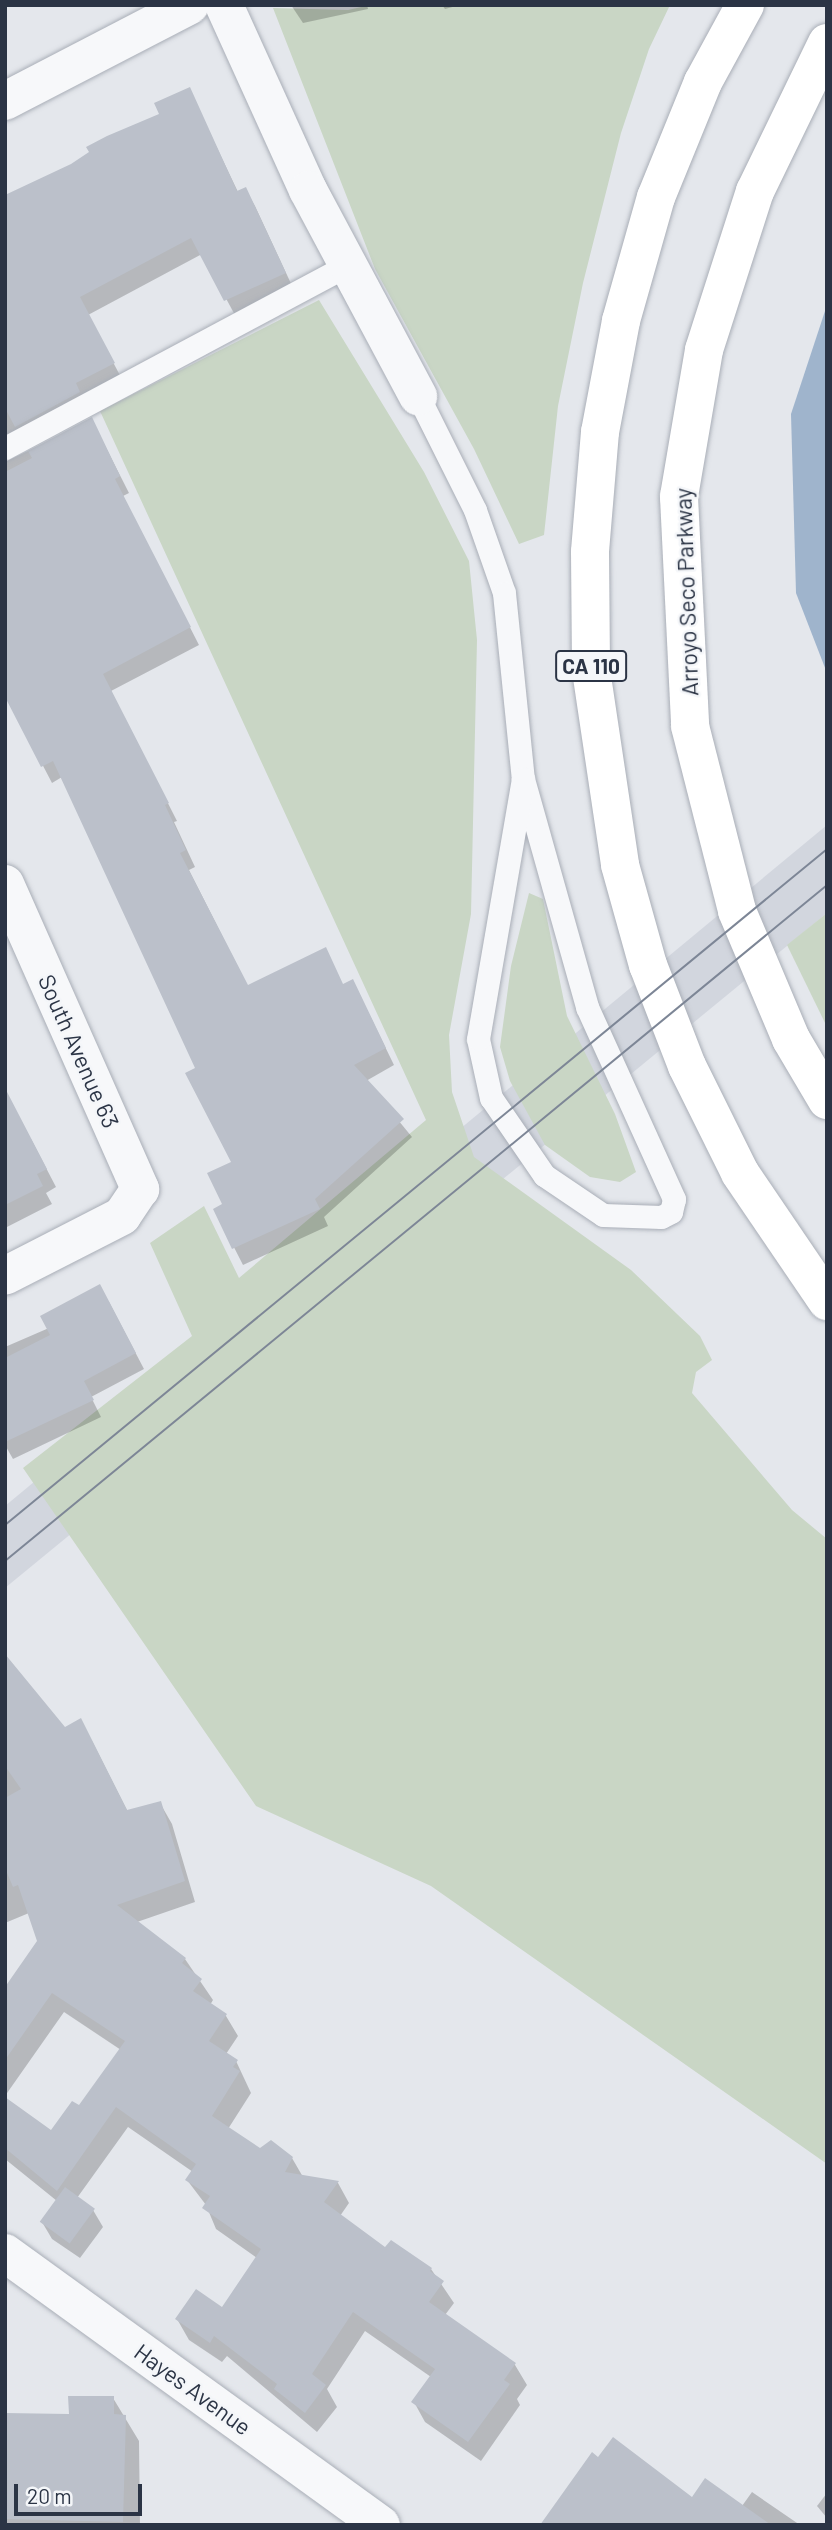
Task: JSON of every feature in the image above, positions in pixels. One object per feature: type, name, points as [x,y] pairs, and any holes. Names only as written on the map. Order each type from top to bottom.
[{"type":"highway","name":"CA 110","points":[[745,5],[703,82],[656,197],[621,320],[600,432],[590,552],[592,670],[620,865],[653,977],[687,1066],[740,1173],[827,1301]]},
{"type":"highway","name":"Arroyo Seco Parkway","points":[[827,44],[755,191],[712,323],[679,497],[690,726],[737,911],[791,1039],[827,1100]]},
{"type":"street","points":[[5,101],[190,5]]},
{"type":"street","points":[[225,5],[309,190],[418,396]]},
{"type":"street","name":"South Avenue 63","points":[[5,884],[140,1189],[122,1216],[5,1276]]},
{"type":"street","name":"Hayes Avenue","points":[[5,2253],[381,2525]]},
{"type":"lane","points":[[5,448],[348,265]]},
{"type":"lane","points":[[418,396],[475,510],[504,593],[523,779],[587,1007],[674,1199],[671,1212],[661,1217],[603,1215],[544,1175],[491,1098],[478,1039],[523,779]]},
{"type":"shaded area","points":[[827,825],[827,913],[5,1588],[5,1506]]},
{"type":"green space","points":[[370,5],[670,5],[649,49],[621,133],[583,283],[558,406],[544,535],[519,544],[474,449],[375,269],[273,8],[348,10]]},
{"type":"green space","points":[[319,300],[424,472],[469,561],[477,640],[471,914],[449,1035],[452,1092],[474,1157],[631,1270],[700,1336],[712,1360],[696,1372],[692,1393],[792,1510],[827,1539],[827,2164],[431,1886],[256,1806],[23,1468],[192,1336],[150,1243],[204,1206],[239,1278],[426,1120],[100,411]]},
{"type":"green space","points":[[529,893],[543,899],[567,1016],[615,1114],[636,1172],[620,1182],[590,1177],[545,1145],[510,1081],[500,1047],[511,966]]},
{"type":"green space","points":[[827,913],[827,1027],[787,945]]},
{"type":"water","points":[[827,305],[827,673],[796,593],[791,414]]},
{"type":"building","points":[[190,87],[237,191],[246,187],[286,273],[224,301],[191,238],[80,297],[115,363],[76,383],[80,392],[15,427],[5,408],[5,195],[71,164],[89,152],[86,147],[159,114],[154,103]]},
{"type":"building","points":[[92,417],[120,476],[115,479],[191,627],[103,674],[169,803],[165,805],[186,850],[180,853],[248,985],[326,947],[343,984],[353,979],[386,1048],[354,1065],[404,1119],[315,1199],[320,1209],[232,1249],[213,1209],[222,1204],[207,1173],[231,1162],[185,1073],[195,1068],[53,761],[41,767],[5,697],[5,472],[32,458],[28,451]]},
{"type":"building","points":[[5,1088],[47,1169],[37,1174],[43,1186],[5,1205]]},
{"type":"building","points":[[100,1284],[136,1353],[84,1381],[94,1400],[5,1442],[5,1358],[50,1335],[40,1316]]},
{"type":"building","points":[[5,1654],[65,1727],[81,1718],[127,1810],[161,1801],[185,1881],[117,1905],[186,1958],[182,1963],[202,1979],[193,1991],[227,2014],[209,2041],[238,2060],[233,2067],[240,2071],[212,2116],[260,2148],[271,2140],[293,2157],[285,2172],[339,2181],[324,2202],[385,2247],[391,2240],[432,2268],[430,2271],[444,2281],[429,2302],[516,2363],[504,2380],[510,2384],[468,2442],[411,2402],[435,2369],[353,2312],[312,2374],[326,2385],[305,2413],[274,2389],[277,2384],[214,2336],[210,2343],[175,2319],[196,2289],[222,2307],[261,2249],[202,2208],[210,2196],[185,2180],[196,2164],[116,2107],[57,2191],[5,2148],[5,2097],[51,2130],[72,2101],[79,2105],[125,2041],[52,1993],[5,2060],[5,1987],[37,1941],[18,1885],[13,1887],[5,1868],[5,1798],[21,1789],[5,1766]]},
{"type":"building","points":[[65,2187],[95,2209],[70,2244],[40,2222]]},
{"type":"building","points":[[68,2396],[114,2396],[114,2414],[126,2415],[123,2522],[5,2519],[5,2413],[69,2414]]},
{"type":"building","points":[[613,2437],[692,2497],[705,2478],[771,2525],[540,2525],[592,2452],[598,2457]]},
{"type":"tram line","points":[[5,1525],[827,849]]},
{"type":"tram line","points":[[5,1561],[827,885]]}]
